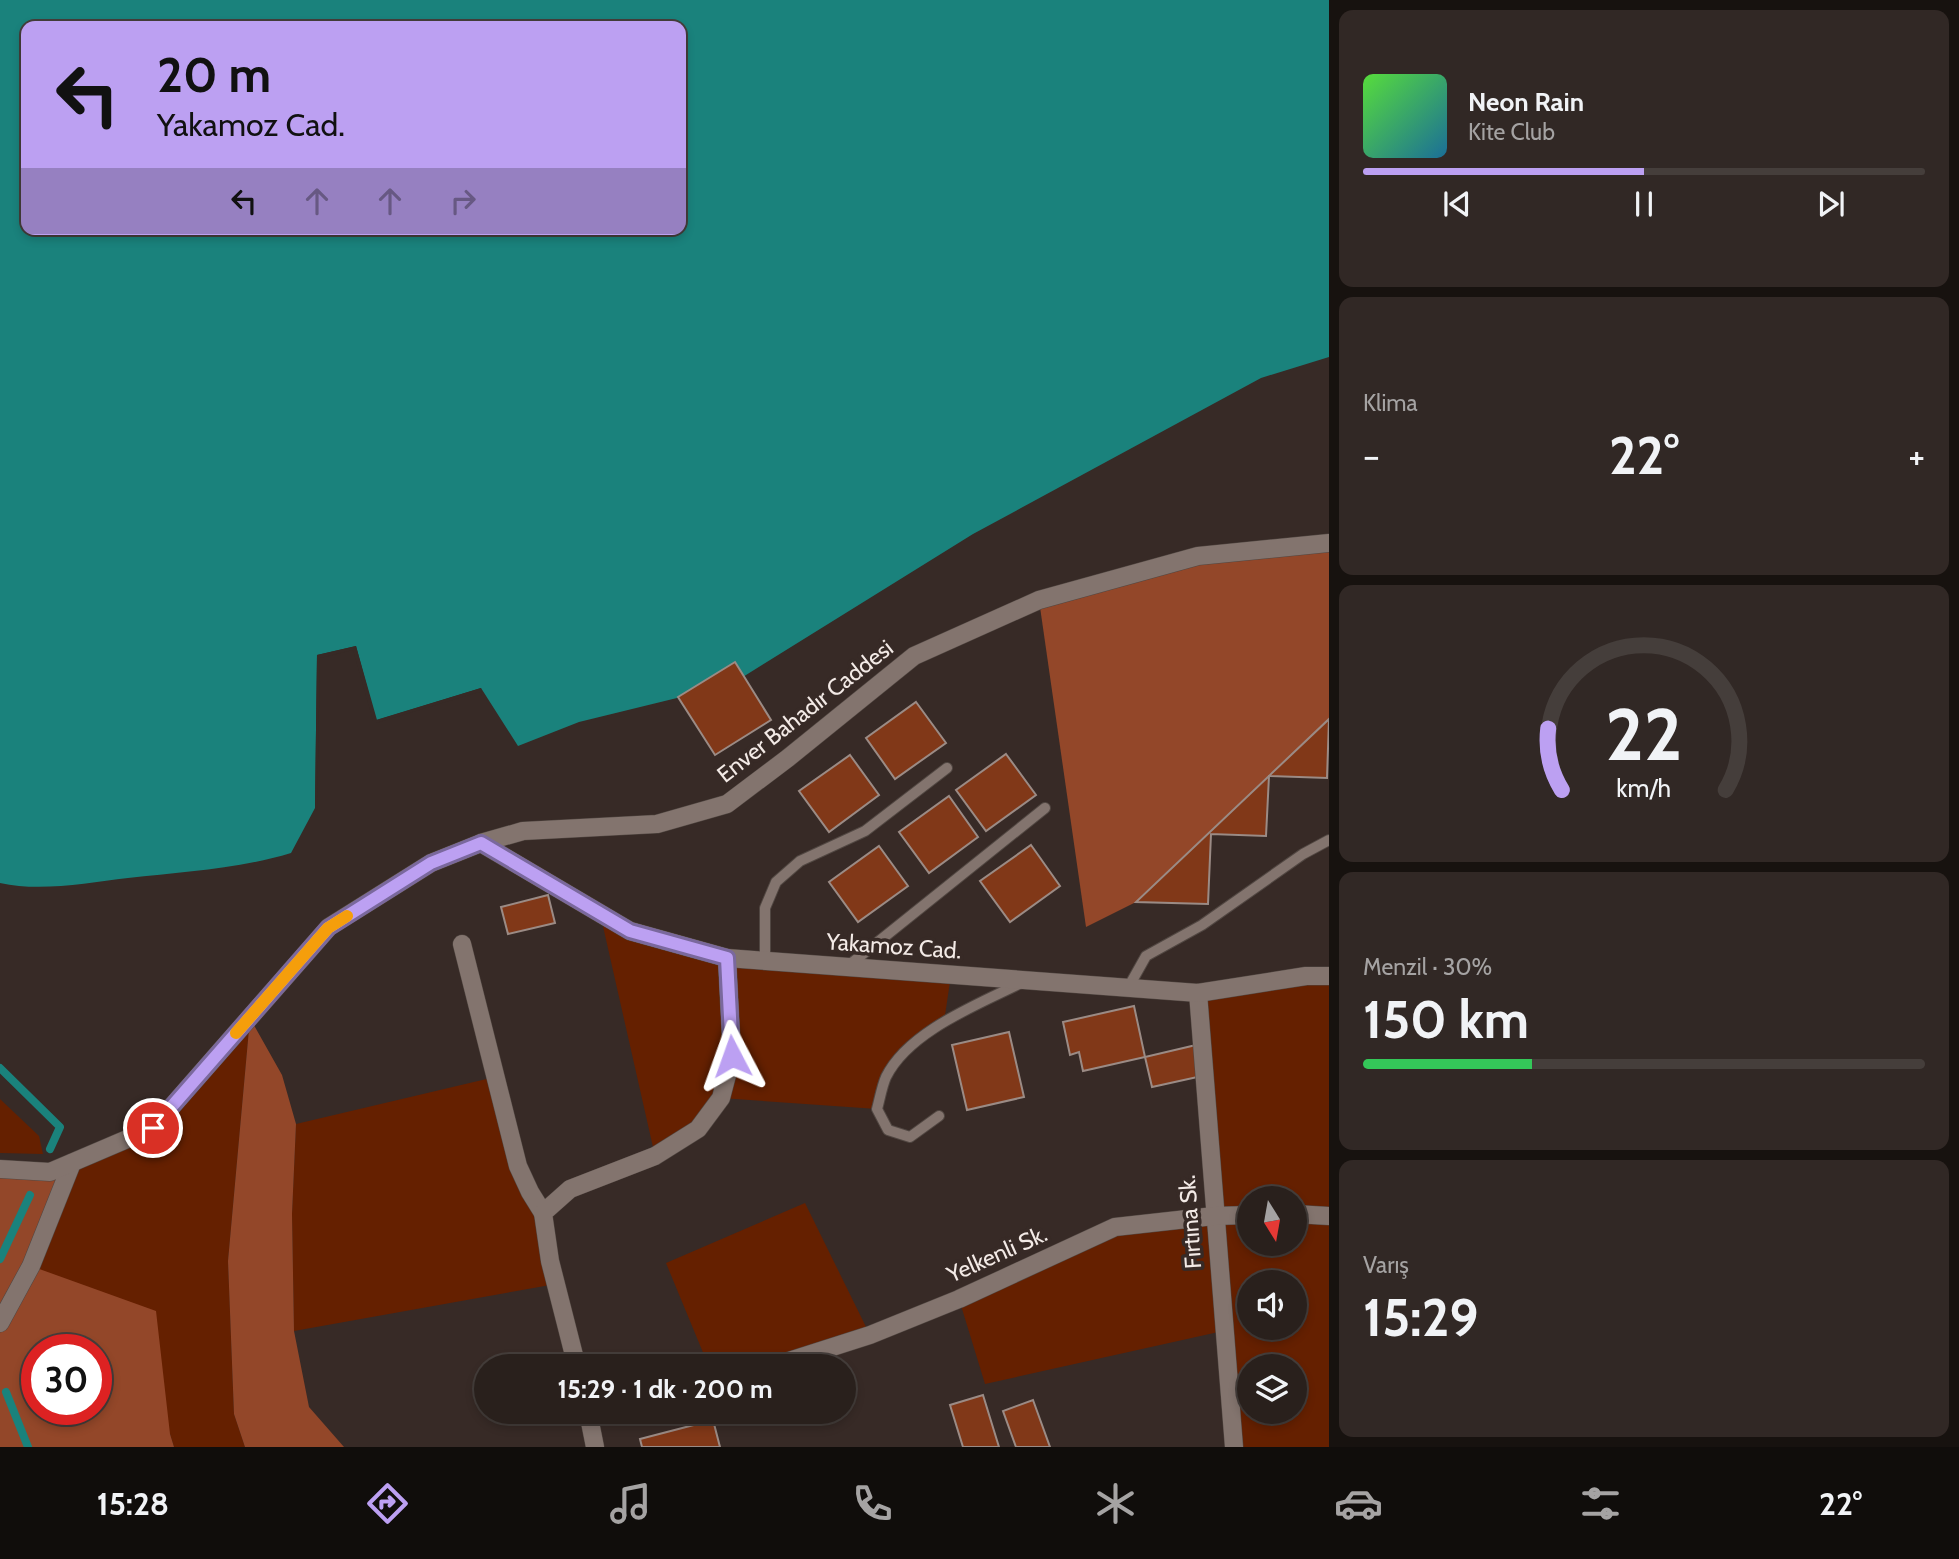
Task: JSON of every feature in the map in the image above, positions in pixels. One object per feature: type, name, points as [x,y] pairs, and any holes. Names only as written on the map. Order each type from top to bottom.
[{"type":"street","name":"Enver Bahadır Caddesi","points":[[0,1169],[50,1172],[153,1128],[328,928],[431,863],[481,843],[523,831],[657,824],[727,804],[914,656],[1039,600],[1198,556],[1329,543]]},
{"type":"street","name":"Yakamoz Cad.","points":[[481,843],[630,931],[727,958],[1198,993],[1306,976],[1329,976]]},
{"type":"street","points":[[462,944],[518,1166],[543,1213],[550,1261],[574,1354]]},
{"type":"street","points":[[543,1213],[570,1189],[655,1156],[698,1129],[721,1098],[732,1056],[727,958]]},
{"type":"street","name":"Fırtına Sk.","points":[[1198,993],[1234,1447]]},
{"type":"street","points":[[0,1323],[31,1266],[71,1163]]},
{"type":"street","name":"Yelkenli Sk.","points":[[811,1354],[870,1335],[959,1298],[1115,1227],[1237,1215]]},
{"type":"street","points":[[1307,1215],[1329,1216]]},
{"type":"street","points":[[591,1424],[596,1447]]},
{"type":"lane","points":[[765,961],[765,908],[776,882],[800,861],[865,831],[947,768]]},
{"type":"lane","points":[[847,967],[1045,808]]},
{"type":"lane","points":[[1128,988],[1146,956],[1202,925],[1303,854],[1329,839]]},
{"type":"lane","points":[[939,1116],[910,1136],[888,1130],[877,1109],[887,1076],[905,1051],[944,1023],[1028,980]]},
{"type":"shaded area","points":[[1329,543],[1329,719],[1136,902],[1086,927],[1039,600],[1198,556]]},
{"type":"shaded area","points":[[600,913],[727,958],[951,975],[944,1022],[905,1051],[887,1076],[877,1109],[721,1098],[655,1156]]},
{"type":"shaded area","points":[[1329,976],[1329,1447],[1234,1447],[1223,1331],[985,1384],[959,1299],[1115,1227],[1214,1216],[1198,993]]},
{"type":"shaded area","points":[[250,1018],[228,1261],[234,1414],[245,1447],[174,1447],[170,1434],[112,1364],[112,1334],[87,1334],[31,1266],[71,1163],[153,1128]]},
{"type":"shaded area","points":[[250,1018],[282,1075],[296,1124],[292,1214],[294,1331],[309,1407],[344,1447],[245,1447],[234,1414],[228,1261]]},
{"type":"shaded area","points":[[495,1077],[556,1284],[294,1331],[292,1214],[296,1124]]},
{"type":"shaded area","points":[[0,1099],[39,1136],[43,1154],[0,1153]]},
{"type":"shaded area","points":[[71,1163],[31,1266],[156,1311],[170,1434],[174,1447],[0,1447],[0,1169]]},
{"type":"shaded area","points":[[805,1203],[870,1335],[811,1354],[704,1354],[666,1263]]},
{"type":"water","points":[[0,0],[1329,0],[1329,357],[1261,378],[973,534],[730,685],[579,722],[518,746],[481,688],[376,720],[356,646],[317,655],[315,808],[291,853],[230,866],[80,884],[15,886],[0,883]]},
{"type":"pier","points":[[356,646],[377,720],[481,688],[482,696],[479,692],[376,723],[373,721],[353,650],[320,658],[317,811],[317,655]]},
{"type":"building","points":[[735,662],[771,720],[715,755],[678,697]]},
{"type":"building","points":[[916,702],[946,743],[895,779],[866,738]]},
{"type":"building","points":[[1329,719],[1327,778],[1269,776],[1266,836],[1211,834],[1208,904],[1136,902]]},
{"type":"building","points":[[1006,754],[1036,795],[986,831],[956,790]]},
{"type":"building","points":[[850,755],[879,795],[829,832],[799,791]]},
{"type":"building","points":[[949,796],[978,837],[929,873],[899,832]]},
{"type":"building","points":[[1031,845],[1060,886],[1010,922],[980,881]]},
{"type":"building","points":[[879,846],[908,886],[858,922],[829,882]]},
{"type":"building","points":[[548,895],[555,923],[508,934],[501,907]]},
{"type":"building","points":[[1134,1006],[1145,1057],[1083,1071],[1079,1052],[1070,1055],[1063,1022]]},
{"type":"building","points":[[1009,1032],[1024,1097],[967,1110],[952,1045]]},
{"type":"building","points":[[1196,1045],[1202,1076],[1152,1087],[1145,1057]]},
{"type":"building","points":[[983,1395],[999,1447],[963,1447],[950,1405]]},
{"type":"building","points":[[1033,1400],[1050,1447],[1016,1447],[1003,1411]]},
{"type":"building","points":[[698,1424],[714,1424],[720,1447],[642,1447],[640,1439]]},
{"type":"waterway","points":[[0,1068],[60,1127],[50,1149]]},
{"type":"waterway","points":[[0,1259],[30,1195]]},
{"type":"waterway","points":[[6,1392],[28,1447]]},
{"type":"slow traffic","points":[[236,1033],[328,928],[347,916]]},
{"type":"route","points":[[153,1128],[328,928],[431,863],[481,843],[630,931],[727,958],[732,1056]]}]
